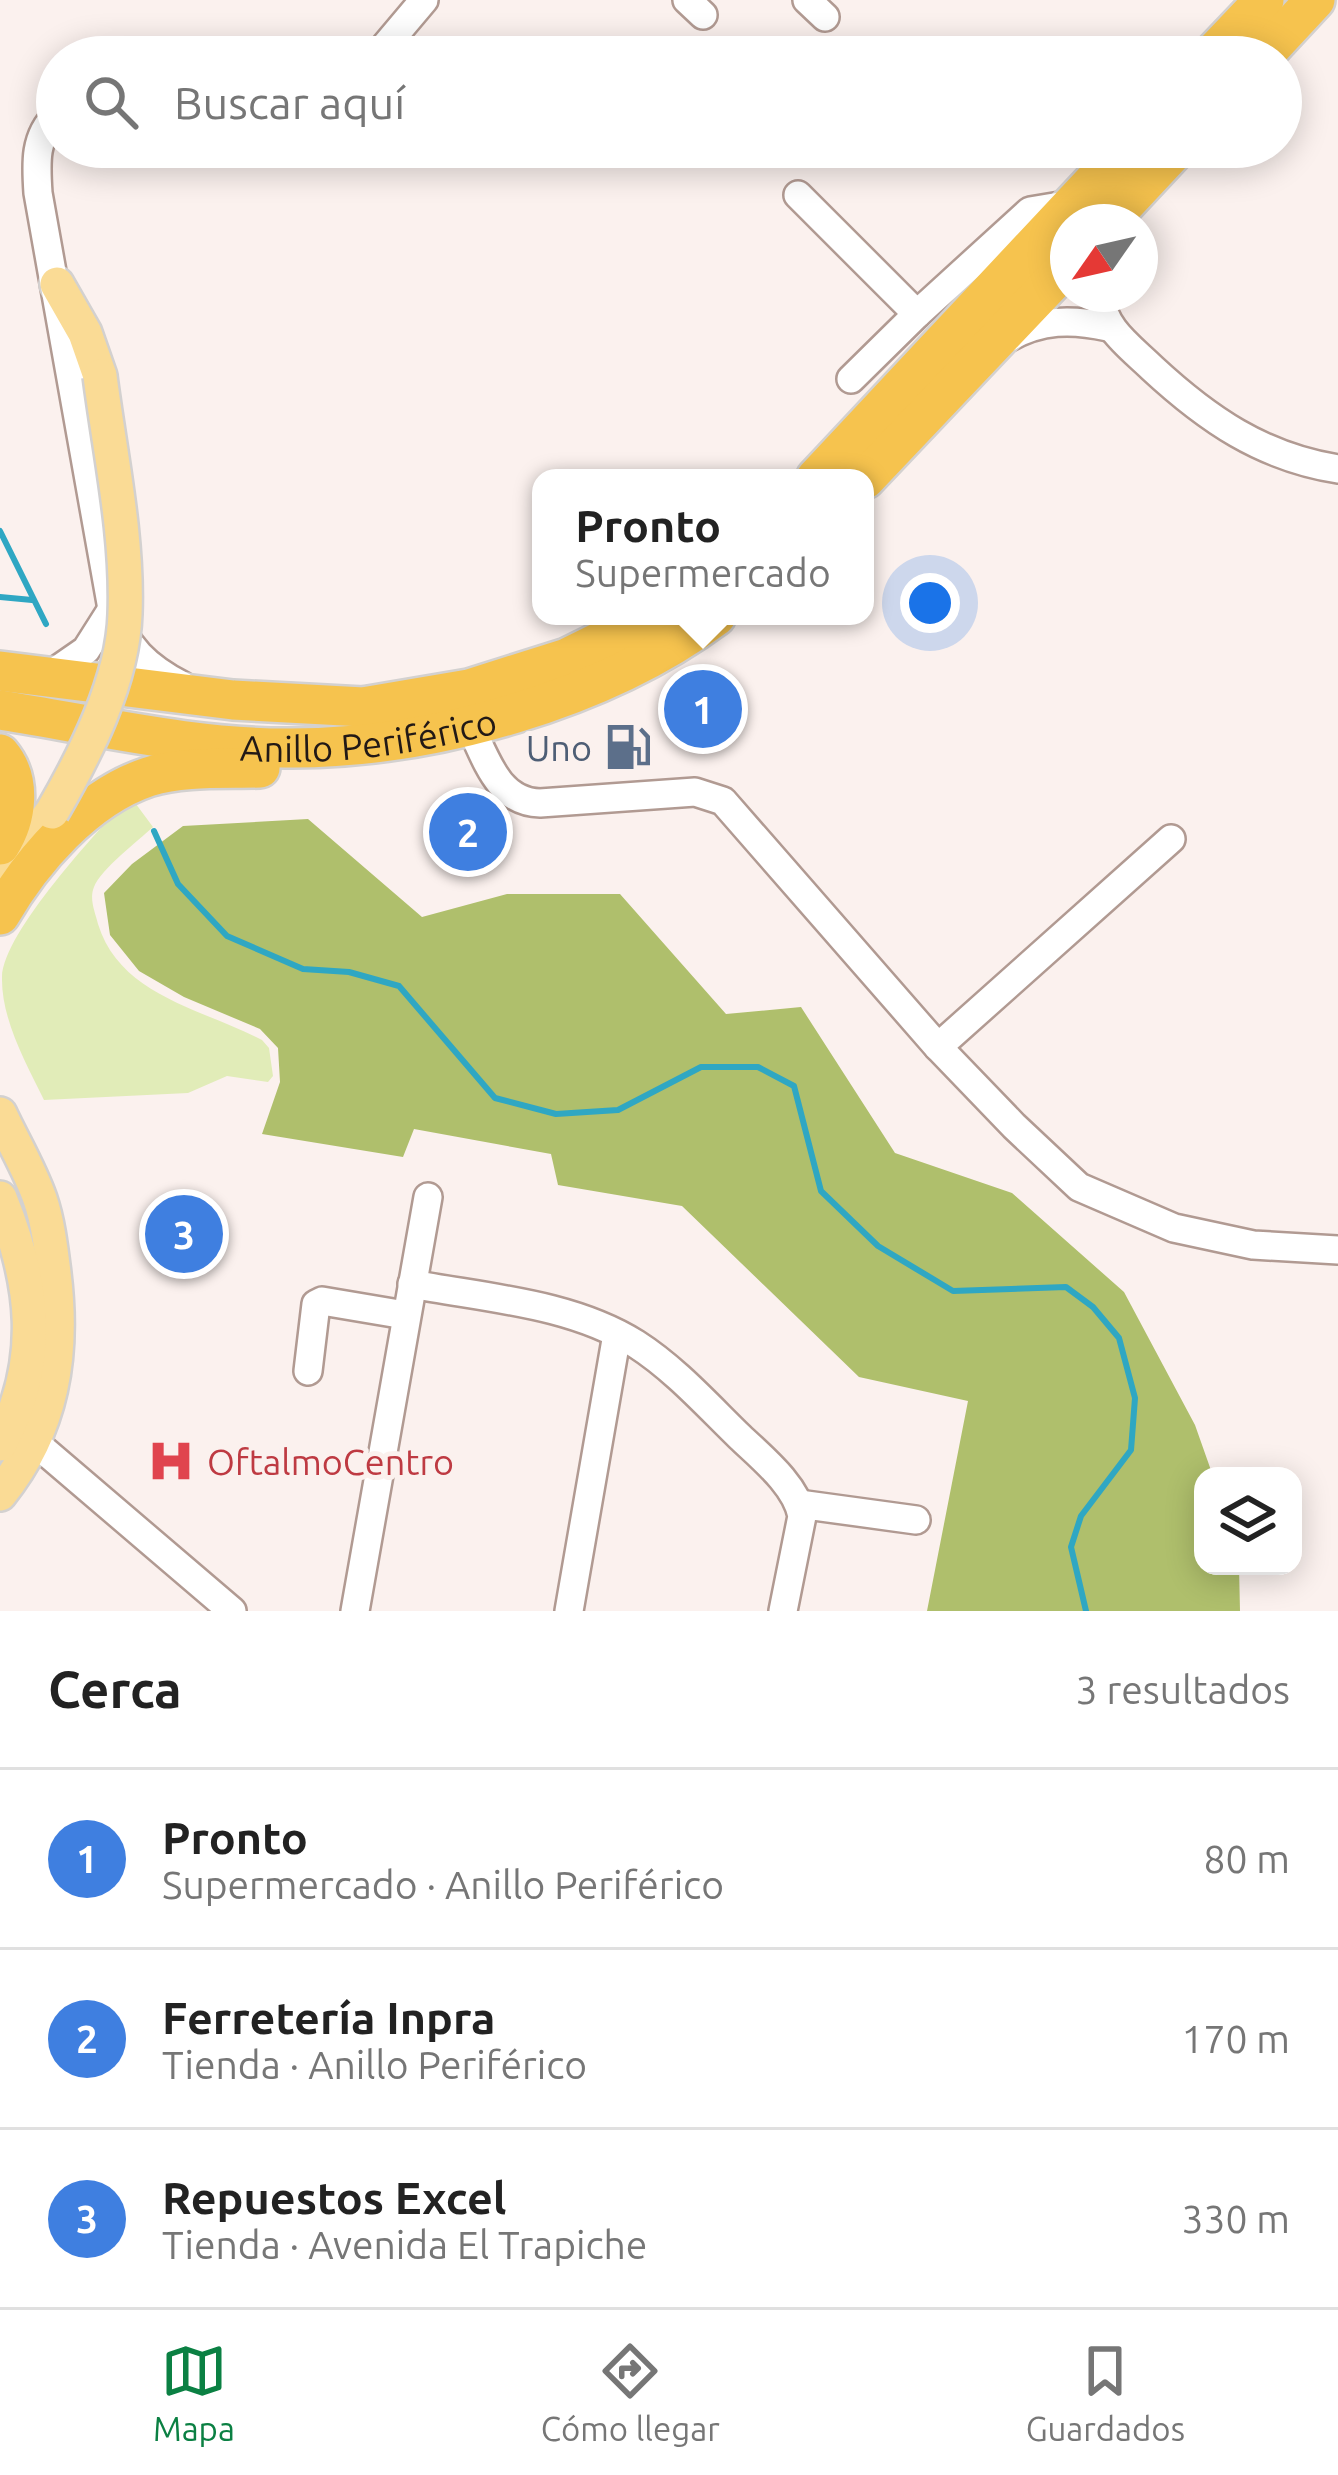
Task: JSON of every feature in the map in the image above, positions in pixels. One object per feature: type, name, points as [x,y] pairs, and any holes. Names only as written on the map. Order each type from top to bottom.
[{"type":"highway","points":[[1230,36],[1264,0]]},
{"type":"highway","points":[[1282,36],[1315,0]]},
{"type":"highway","points":[[1072,204],[1106,168]]},
{"type":"highway","points":[[1125,204],[1158,168]]},
{"type":"highway","points":[[823,469],[1050,227]]},
{"type":"highway","points":[[874,470],[1050,284]]},
{"type":"highway","name":"Anillo Periférico","points":[[0,671],[202,696],[363,707],[469,689],[567,658],[634,625]]},
{"type":"highway","name":"Anillo Periférico","points":[[0,710],[222,745],[366,744],[453,727],[580,690],[704,625]]},
{"type":"highway","points":[[0,915],[48,849],[113,794],[150,776],[352,764],[393,757],[453,727]]},
{"type":"highway","points":[[0,754],[16,791],[9,832],[0,845]]},
{"type":"main road","points":[[0,879],[52,812],[98,719],[118,660],[125,618],[124,561],[100,376],[85,333],[56,284]]},
{"type":"main road","points":[[0,1114],[41,1202],[60,1326],[53,1387],[15,1436]]},
{"type":"main road","points":[[0,1198],[23,1256],[30,1318],[15,1436],[18,1472],[0,1494]]},
{"type":"street","points":[[394,36],[424,0]]},
{"type":"street","points":[[37,168],[112,609],[134,652],[152,670],[202,696]]},
{"type":"street","points":[[798,195],[917,314]]},
{"type":"street","points":[[851,380],[1030,211],[1050,208]]},
{"type":"street","points":[[1104,312],[1108,327]]},
{"type":"street","points":[[977,363],[998,343],[1023,329],[1080,321],[1108,327],[1210,419],[1281,456],[1338,470]]},
{"type":"street","points":[[46,677],[86,650],[112,609]]},
{"type":"street","points":[[453,727],[518,800],[540,803],[695,792],[723,800],[938,1047],[1079,1187],[1174,1228],[1253,1245],[1338,1250]]},
{"type":"street","points":[[938,1047],[1171,839]]},
{"type":"street","points":[[355,1611],[428,1197]]},
{"type":"street","points":[[412,1284],[554,1311],[617,1334],[670,1370],[766,1462],[800,1504],[802,1516],[783,1611]]},
{"type":"street","points":[[308,1371],[316,1304],[322,1301],[405,1315]]},
{"type":"street","points":[[569,1611],[617,1334]]},
{"type":"street","points":[[15,1436],[232,1611]]},
{"type":"street","points":[[800,1504],[916,1520]]},
{"type":"green space","points":[[130,796],[153,827],[94,887],[94,910],[109,948],[144,984],[262,1040],[269,1048],[273,1076],[268,1082],[227,1076],[188,1093],[44,1100],[30,1071],[6,1009],[2,977],[7,958],[55,882]]},
{"type":"green space","points":[[308,819],[422,917],[507,894],[620,894],[726,1014],[801,1007],[895,1153],[1012,1193],[1124,1292],[1195,1425],[1210,1467],[1194,1467],[1194,1575],[1239,1575],[1240,1611],[927,1611],[968,1401],[859,1377],[682,1206],[558,1185],[551,1154],[414,1129],[403,1157],[262,1134],[280,1082],[278,1048],[260,1029],[184,997],[139,971],[110,935],[104,893],[132,864],[183,826]]},
{"type":"waterway","points":[[0,531],[46,624]]},
{"type":"waterway","points":[[0,597],[32,600]]},
{"type":"waterway","points":[[154,831],[178,884],[227,936],[303,969],[349,972],[399,986],[495,1098],[556,1114],[618,1110],[701,1067],[758,1067],[794,1086],[821,1191],[878,1246],[953,1291],[1066,1287],[1093,1307],[1119,1338],[1135,1398],[1131,1450],[1081,1516],[1071,1547],[1086,1611]]},
{"type":"place","name":"Pronto","points":[[703,709]]},
{"type":"place","name":"Uno","points":[[628,747]]},
{"type":"place","name":"Ferretería Inpra","points":[[468,832]]},
{"type":"place","name":"Repuestos Excel","points":[[184,1234]]},
{"type":"place","name":"OftalmoCentro","points":[[171,1461]]}]
